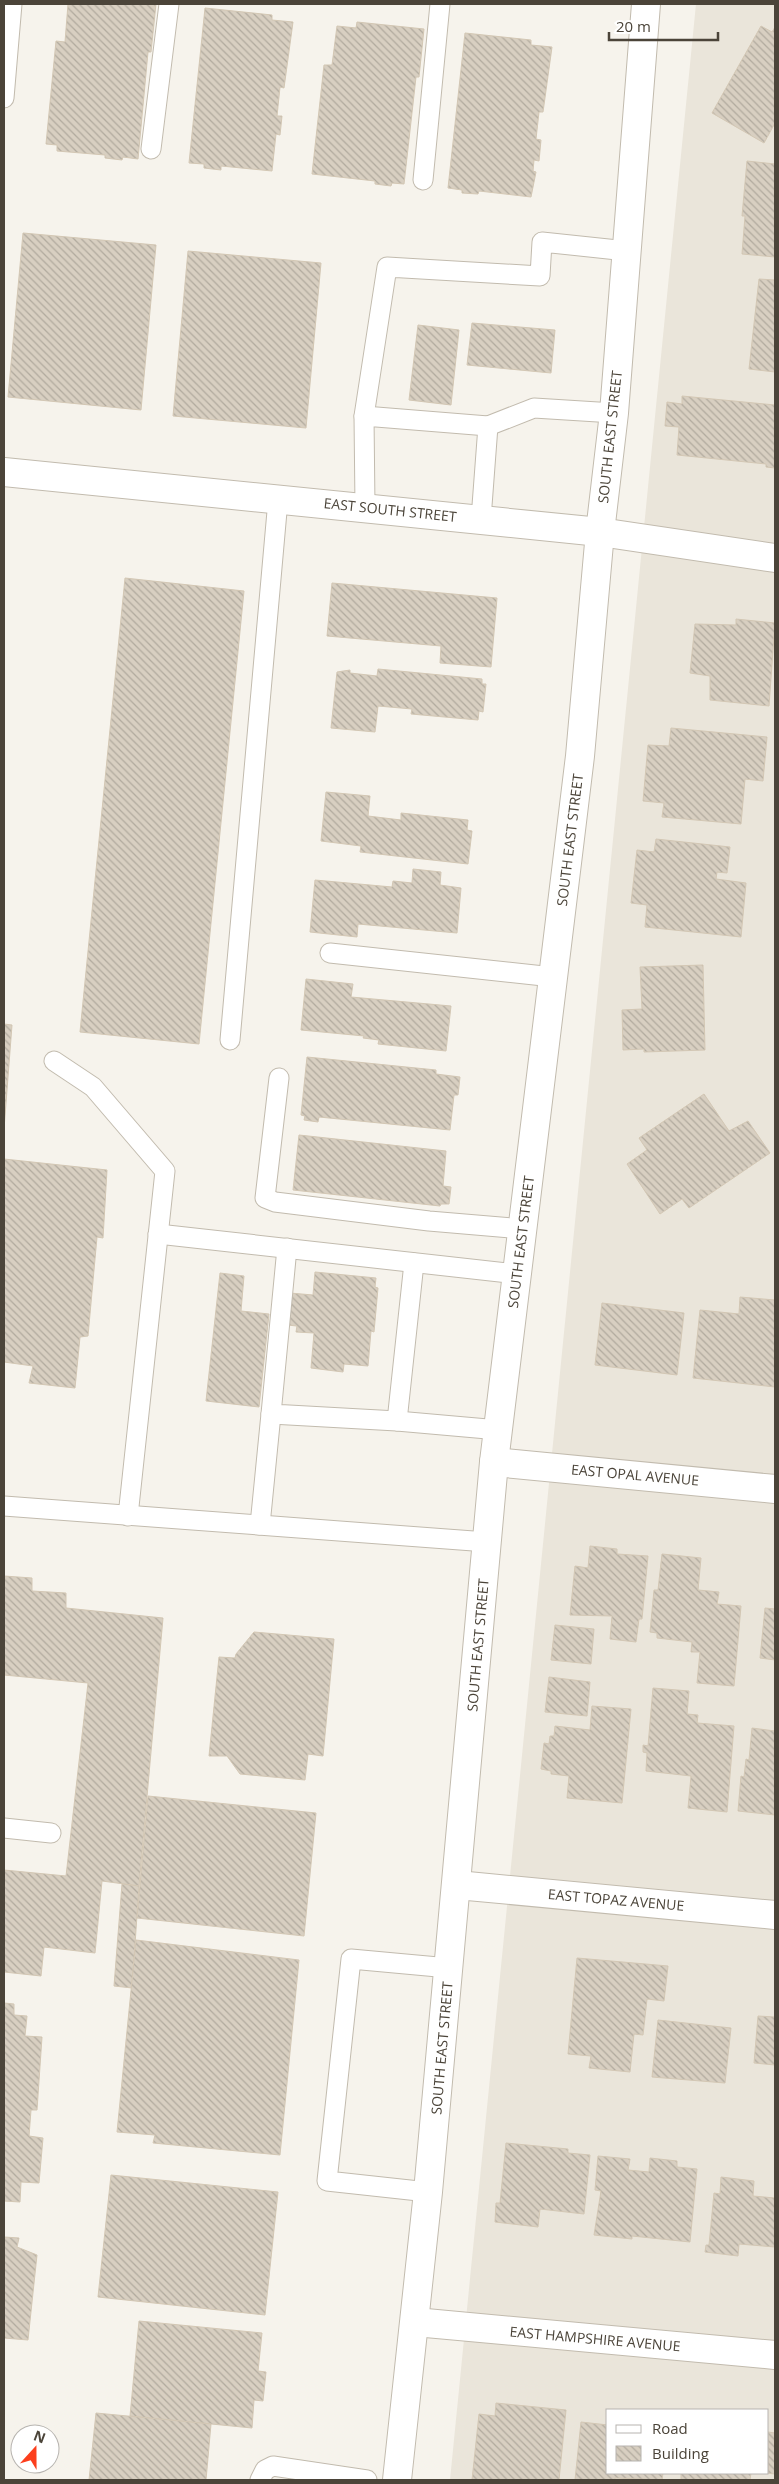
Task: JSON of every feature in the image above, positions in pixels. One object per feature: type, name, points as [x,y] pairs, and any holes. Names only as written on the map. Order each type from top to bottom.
[{"type":"street","name":"SOUTH EAST STREET","points":[[397,2480],[428,2192],[494,1462],[580,756],[600,532],[614,413],[646,4]]},
{"type":"street","name":"EAST SOUTH STREET","points":[[4,472],[600,532],[775,558]]},
{"type":"street","name":"EAST OPAL AVENUE","points":[[494,1462],[775,1488]]},
{"type":"street","name":"EAST TOPAZ AVENUE","points":[[457,1885],[775,1915]]},
{"type":"street","name":"EAST HAMPSHIRE AVENUE","points":[[415,2322],[775,2355]]},
{"type":"lane","points":[[4,98],[12,4]]},
{"type":"lane","points":[[151,149],[169,4]]},
{"type":"lane","points":[[423,180],[440,4]]},
{"type":"lane","points":[[365,507],[364,416],[387,267],[540,276],[542,242],[627,251]]},
{"type":"lane","points":[[364,416],[488,426],[534,408],[614,413]]},
{"type":"lane","points":[[481,520],[488,426]]},
{"type":"lane","points":[[230,1040],[278,500]]},
{"type":"lane","points":[[330,954],[553,977]]},
{"type":"lane","points":[[54,1061],[93,1087],[165,1171],[128,1516]]},
{"type":"lane","points":[[278,1078],[266,1198],[275,1202],[420,1220],[523,1229]]},
{"type":"lane","points":[[158,1234],[517,1274]]},
{"type":"lane","points":[[260,1526],[287,1248]]},
{"type":"lane","points":[[397,1421],[414,1263]]},
{"type":"lane","points":[[271,1414],[397,1421],[499,1430]]},
{"type":"lane","points":[[4,1506],[488,1542]]},
{"type":"lane","points":[[4,1828],[51,1833]]},
{"type":"lane","points":[[428,2192],[328,2181],[351,1959],[449,1968]]},
{"type":"lane","points":[[260,2480],[265,2470],[273,2466],[367,2480]]},
{"type":"shaded area","points":[[696,4],[775,4],[775,2480],[450,2480]]},
{"type":"building","points":[[68,4],[156,4],[151,52],[148,52],[138,159],[123,157],[122,160],[105,158],[105,155],[57,151],[57,145],[46,144],[56,41],[65,42]]},
{"type":"building","points":[[205,8],[272,15],[272,20],[293,22],[284,88],[280,87],[277,116],[282,116],[280,135],[276,134],[272,171],[221,166],[221,170],[204,168],[204,164],[189,163]]},
{"type":"building","points":[[357,22],[424,29],[419,77],[416,77],[404,184],[392,183],[391,186],[375,184],[375,181],[312,174],[324,65],[332,65],[337,26],[356,28]]},
{"type":"building","points":[[761,26],[772,32],[775,27],[775,123],[764,143],[712,113]]},
{"type":"building","points":[[465,33],[531,40],[531,45],[552,47],[543,112],[539,112],[536,139],[541,140],[539,161],[534,160],[533,171],[536,172],[531,197],[479,191],[478,194],[462,193],[462,190],[448,188]]},
{"type":"building","points":[[747,161],[775,164],[775,257],[742,254],[745,216],[742,216]]},
{"type":"building","points":[[23,233],[156,245],[141,410],[8,397]]},
{"type":"building","points":[[188,251],[321,263],[306,428],[173,416]]},
{"type":"building","points":[[759,279],[775,280],[775,372],[749,369]]},
{"type":"building","points":[[472,323],[555,330],[551,373],[467,365]]},
{"type":"building","points":[[418,325],[459,330],[451,405],[409,400]]},
{"type":"building","points":[[682,396],[775,405],[775,468],[766,467],[766,464],[677,455],[679,427],[665,426],[667,402],[682,404]]},
{"type":"building","points":[[125,578],[244,591],[199,1044],[80,1032]]},
{"type":"building","points":[[332,583],[497,598],[491,667],[440,663],[441,646],[327,636]]},
{"type":"building","points":[[736,619],[775,623],[769,706],[710,700],[710,676],[690,673],[695,624],[736,625]]},
{"type":"building","points":[[378,669],[482,679],[482,684],[486,684],[483,712],[479,711],[478,720],[411,714],[412,709],[378,706],[375,732],[331,728],[337,672],[350,670],[350,673],[377,676]]},
{"type":"building","points":[[671,728],[767,737],[763,781],[745,779],[741,824],[662,817],[664,803],[643,801],[648,745],[669,746]]},
{"type":"building","points":[[326,792],[370,796],[368,816],[401,820],[401,813],[468,820],[467,830],[472,831],[468,864],[360,852],[361,846],[321,841]]},
{"type":"building","points":[[656,839],[730,847],[727,873],[717,872],[716,879],[746,883],[741,937],[645,927],[647,905],[631,903],[637,850],[654,852]]},
{"type":"building","points":[[413,869],[441,872],[440,885],[461,888],[457,933],[358,924],[357,937],[310,932],[315,880],[392,887],[393,881],[412,883]]},
{"type":"building","points":[[703,965],[705,1050],[644,1052],[644,1049],[623,1050],[622,1010],[642,1009],[640,967]]},
{"type":"building","points":[[306,979],[353,984],[351,997],[451,1006],[446,1051],[378,1044],[379,1040],[363,1038],[364,1036],[301,1030]]},
{"type":"building","points":[[4,1024],[12,1025],[4,1129]]},
{"type":"building","points":[[307,1057],[436,1070],[436,1074],[460,1077],[458,1095],[454,1095],[450,1130],[319,1117],[318,1122],[304,1120],[305,1116],[301,1115]]},
{"type":"building","points":[[704,1094],[729,1131],[748,1121],[770,1153],[689,1208],[682,1199],[660,1214],[627,1164],[647,1150],[639,1138]]},
{"type":"building","points":[[299,1135],[446,1151],[443,1186],[451,1187],[449,1204],[441,1204],[440,1206],[293,1190]]},
{"type":"building","points":[[4,1159],[107,1170],[103,1238],[97,1237],[88,1336],[80,1337],[75,1388],[29,1383],[33,1366],[4,1362]]},
{"type":"building","points":[[315,1272],[376,1278],[375,1287],[378,1288],[374,1332],[371,1331],[368,1366],[344,1364],[343,1372],[311,1368],[314,1333],[296,1332],[297,1326],[287,1325],[290,1293],[313,1295]]},
{"type":"building","points":[[220,1273],[244,1276],[241,1311],[269,1314],[259,1407],[206,1401]]},
{"type":"building","points":[[740,1297],[775,1300],[775,1387],[693,1378],[700,1310],[739,1314]]},
{"type":"building","points":[[602,1303],[684,1313],[677,1375],[595,1365]]},
{"type":"building","points":[[590,1546],[617,1549],[617,1554],[648,1556],[642,1619],[639,1619],[636,1642],[610,1639],[612,1616],[570,1615],[575,1566],[588,1568]]},
{"type":"building","points":[[662,1554],[701,1558],[698,1590],[719,1592],[717,1604],[741,1606],[734,1686],[697,1683],[700,1652],[691,1652],[692,1642],[657,1638],[657,1633],[650,1632],[654,1590],[658,1590]]},
{"type":"building","points":[[4,1576],[32,1578],[32,1591],[66,1593],[66,1608],[163,1618],[139,1886],[102,1881],[95,1953],[44,1947],[41,1976],[4,1972],[4,1870],[66,1876],[88,1683],[4,1675]]},
{"type":"building","points":[[765,1608],[775,1609],[775,1660],[760,1658]]},
{"type":"building","points":[[555,1625],[594,1629],[591,1664],[551,1660]]},
{"type":"building","points":[[254,1632],[334,1639],[323,1756],[308,1754],[305,1780],[240,1774],[227,1756],[209,1756],[219,1657],[235,1658],[236,1654]]},
{"type":"building","points":[[549,1677],[590,1682],[587,1716],[545,1712]]},
{"type":"building","points":[[653,1688],[689,1691],[687,1714],[698,1715],[697,1723],[734,1726],[727,1812],[688,1808],[691,1776],[646,1771],[647,1753],[643,1752],[643,1745],[648,1746]]},
{"type":"building","points":[[592,1706],[631,1709],[622,1803],[567,1798],[569,1776],[551,1774],[551,1771],[541,1769],[544,1743],[549,1744],[550,1736],[554,1736],[555,1726],[590,1730]]},
{"type":"building","points":[[752,1728],[775,1731],[775,1815],[738,1811],[741,1776],[744,1777],[746,1759],[749,1760]]},
{"type":"building","points":[[148,1796],[316,1813],[304,1936],[137,1918]]},
{"type":"building","points":[[122,1884],[139,1886],[132,1988],[114,1986]]},
{"type":"building","points":[[136,1940],[299,1960],[280,2155],[153,2143],[155,2135],[117,2132]]},
{"type":"building","points":[[577,1958],[668,1966],[664,2001],[647,1999],[643,2035],[634,2034],[630,2072],[589,2068],[591,2056],[568,2054]]},
{"type":"building","points":[[4,2003],[14,2004],[14,2015],[27,2016],[25,2036],[42,2037],[37,2110],[31,2110],[29,2136],[43,2138],[39,2183],[21,2182],[20,2202],[4,2201]]},
{"type":"building","points":[[758,2016],[775,2017],[775,2065],[754,2063]]},
{"type":"building","points":[[658,2020],[731,2028],[725,2083],[652,2077]]},
{"type":"building","points":[[506,2143],[568,2149],[568,2153],[590,2155],[584,2214],[540,2209],[538,2227],[495,2222],[496,2203],[500,2203]]},
{"type":"building","points":[[598,2156],[630,2159],[628,2170],[649,2172],[650,2158],[677,2161],[677,2167],[697,2169],[690,2242],[632,2236],[632,2239],[594,2235],[601,2191],[595,2190]]},
{"type":"building","points":[[111,2175],[278,2192],[265,2315],[98,2297]]},
{"type":"building","points":[[721,2177],[754,2181],[753,2196],[775,2198],[775,2247],[739,2244],[738,2256],[705,2252],[706,2245],[709,2245],[714,2193],[720,2194]]},
{"type":"building","points":[[4,2237],[19,2238],[17,2247],[37,2255],[28,2340],[4,2338]]},
{"type":"building","points":[[139,2321],[262,2333],[258,2371],[266,2372],[263,2401],[254,2400],[252,2428],[130,2416]]},
{"type":"building","points":[[496,2403],[566,2410],[559,2480],[472,2480],[479,2414],[495,2416]]},
{"type":"building","points":[[96,2413],[211,2424],[206,2480],[89,2480]]},
{"type":"building","points":[[581,2422],[606,2425],[606,2474],[663,2474],[662,2480],[615,2478],[615,2480],[575,2480]]},
{"type":"building","points":[[769,2432],[775,2433],[775,2474],[769,2473]]},
{"type":"building","points":[[681,2474],[751,2474],[750,2480],[681,2480]]}]
